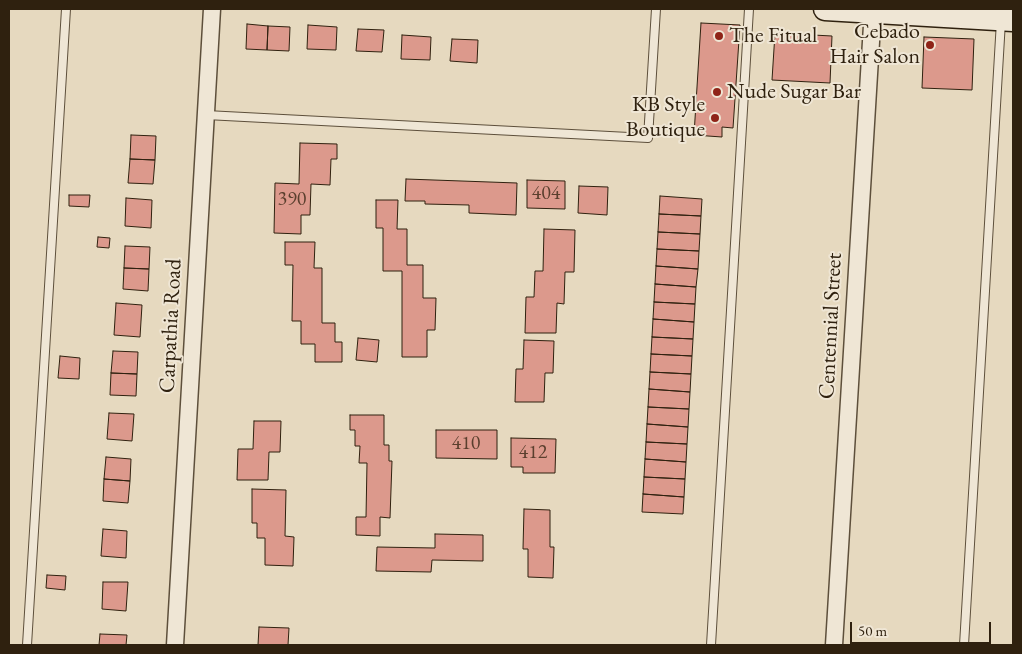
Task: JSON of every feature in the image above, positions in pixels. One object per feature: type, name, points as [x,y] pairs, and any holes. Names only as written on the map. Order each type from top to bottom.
[{"type":"main road","points":[[825,9],[873,10],[1007,19]]},
{"type":"street","name":"Carpathia Road","points":[[175,645],[212,9]]},
{"type":"street","name":"Centennial Street","points":[[834,645],[873,10]]},
{"type":"lane","points":[[27,645],[66,9]]},
{"type":"lane","points":[[206,115],[648,138],[656,9]]},
{"type":"lane","points":[[711,645],[749,9]]},
{"type":"lane","points":[[964,645],[1007,19]]},
{"type":"building","points":[[701,23],[740,25],[733,128],[722,127],[722,137],[694,135]]},
{"type":"building","points":[[247,24],[268,26],[267,50],[246,49]]},
{"type":"building","points":[[308,25],[337,27],[336,50],[307,49]]},
{"type":"building","points":[[268,26],[290,27],[289,51],[267,50]]},
{"type":"building","points":[[358,29],[384,30],[382,52],[356,51]]},
{"type":"building","points":[[775,33],[832,36],[830,83],[772,80]]},
{"type":"building","points":[[402,35],[431,37],[430,60],[401,59]]},
{"type":"building","points":[[924,37],[974,39],[972,90],[922,88]]},
{"type":"building","points":[[452,39],[478,40],[477,63],[450,61]]},
{"type":"building","points":[[131,135],[156,136],[155,160],[130,159]]},
{"type":"building","points":[[300,143],[337,144],[337,159],[331,159],[330,185],[311,184],[310,215],[301,215],[301,234],[274,233],[275,183],[299,184]]},
{"type":"building","points":[[130,159],[155,160],[153,184],[128,183]]},
{"type":"building","points":[[406,179],[517,183],[516,215],[469,213],[469,205],[425,204],[425,201],[405,201]]},
{"type":"building","points":[[527,180],[565,181],[565,209],[527,208]]},
{"type":"building","points":[[579,186],[608,187],[607,215],[578,213]]},
{"type":"building","points":[[69,195],[90,195],[89,207],[69,206]]},
{"type":"building","points":[[660,196],[702,199],[701,216],[659,214]]},
{"type":"building","points":[[126,198],[152,200],[151,228],[125,226]]},
{"type":"building","points":[[376,200],[398,200],[397,229],[407,229],[407,265],[423,265],[423,298],[436,298],[435,330],[427,330],[427,357],[402,357],[402,271],[383,271],[383,228],[376,228]]},
{"type":"building","points":[[659,214],[701,216],[700,234],[658,232]]},
{"type":"building","points":[[544,229],[575,230],[574,272],[565,272],[564,304],[557,303],[556,333],[525,333],[526,297],[534,297],[535,271],[543,271]]},
{"type":"building","points":[[658,232],[700,234],[699,251],[657,249]]},
{"type":"building","points":[[98,237],[110,238],[109,248],[97,247]]},
{"type":"building","points":[[285,242],[315,242],[314,268],[322,268],[322,323],[335,323],[335,342],[342,342],[342,362],[315,362],[315,344],[301,344],[301,321],[292,321],[293,265],[285,265]]},
{"type":"building","points":[[125,246],[150,247],[149,269],[124,268]]},
{"type":"building","points":[[657,249],[699,251],[698,269],[656,266]]},
{"type":"building","points":[[656,266],[698,269],[696,287],[655,284]]},
{"type":"building","points":[[124,268],[149,269],[148,291],[123,289]]},
{"type":"building","points":[[655,284],[696,287],[695,304],[654,302]]},
{"type":"building","points":[[654,302],[695,304],[694,322],[653,319]]},
{"type":"building","points":[[116,303],[142,305],[140,337],[114,335]]},
{"type":"building","points":[[653,319],[694,322],[693,339],[652,337]]},
{"type":"building","points":[[652,337],[693,339],[692,356],[651,354]]},
{"type":"building","points":[[358,338],[379,340],[377,362],[356,360]]},
{"type":"building","points":[[524,340],[554,341],[553,373],[545,373],[544,402],[515,402],[516,369],[523,369]]},
{"type":"building","points":[[113,351],[138,352],[137,374],[111,373]]},
{"type":"building","points":[[651,354],[692,356],[691,374],[650,372]]},
{"type":"building","points":[[60,356],[80,358],[79,379],[58,378]]},
{"type":"building","points":[[650,372],[691,374],[690,392],[649,389]]},
{"type":"building","points":[[111,373],[137,374],[136,396],[110,395]]},
{"type":"building","points":[[649,389],[690,392],[689,409],[648,407]]},
{"type":"building","points":[[648,407],[689,409],[688,427],[647,424]]},
{"type":"building","points":[[109,413],[134,414],[132,441],[107,439]]},
{"type":"building","points":[[350,415],[384,415],[384,445],[389,445],[389,461],[392,461],[390,518],[380,517],[380,536],[356,535],[356,517],[366,517],[367,463],[359,463],[360,446],[355,446],[355,430],[350,430]]},
{"type":"building","points":[[254,421],[281,421],[280,452],[269,452],[268,480],[237,480],[238,449],[253,449]]},
{"type":"building","points":[[647,424],[688,427],[687,444],[646,442]]},
{"type":"building","points":[[436,430],[497,430],[497,459],[436,458]]},
{"type":"building","points":[[511,438],[556,439],[555,473],[523,473],[523,467],[511,467]]},
{"type":"building","points":[[646,442],[687,444],[686,462],[645,459]]},
{"type":"building","points":[[106,457],[131,459],[130,481],[104,479]]},
{"type":"building","points":[[645,459],[686,462],[685,479],[644,477]]},
{"type":"building","points":[[644,477],[685,479],[684,497],[643,494]]},
{"type":"building","points":[[104,479],[130,481],[128,503],[103,501]]},
{"type":"building","points":[[252,489],[286,490],[285,536],[294,537],[293,566],[265,565],[265,538],[257,538],[257,523],[252,523]]},
{"type":"building","points":[[643,494],[684,497],[683,514],[642,512]]},
{"type":"building","points":[[524,509],[550,510],[550,547],[554,547],[553,578],[528,577],[528,549],[523,549]]},
{"type":"building","points":[[103,529],[127,531],[126,558],[101,556]]},
{"type":"building","points":[[435,534],[483,535],[483,561],[432,560],[431,572],[376,571],[377,547],[435,548]]},
{"type":"building","points":[[47,575],[66,576],[65,590],[46,588]]},
{"type":"building","points":[[103,582],[128,582],[126,611],[102,609]]},
{"type":"building","points":[[259,627],[289,628],[288,645],[258,645]]},
{"type":"building","points":[[100,634],[127,635],[126,645],[99,645]]},
{"type":"place","name":"The Fitual","points":[[719,36]]},
{"type":"place","name":"Cebado Hair Salon","points":[[930,45]]},
{"type":"place","name":"Nude Sugar Bar","points":[[717,92]]},
{"type":"place","name":"KB Style Boutique","points":[[715,118]]}]
